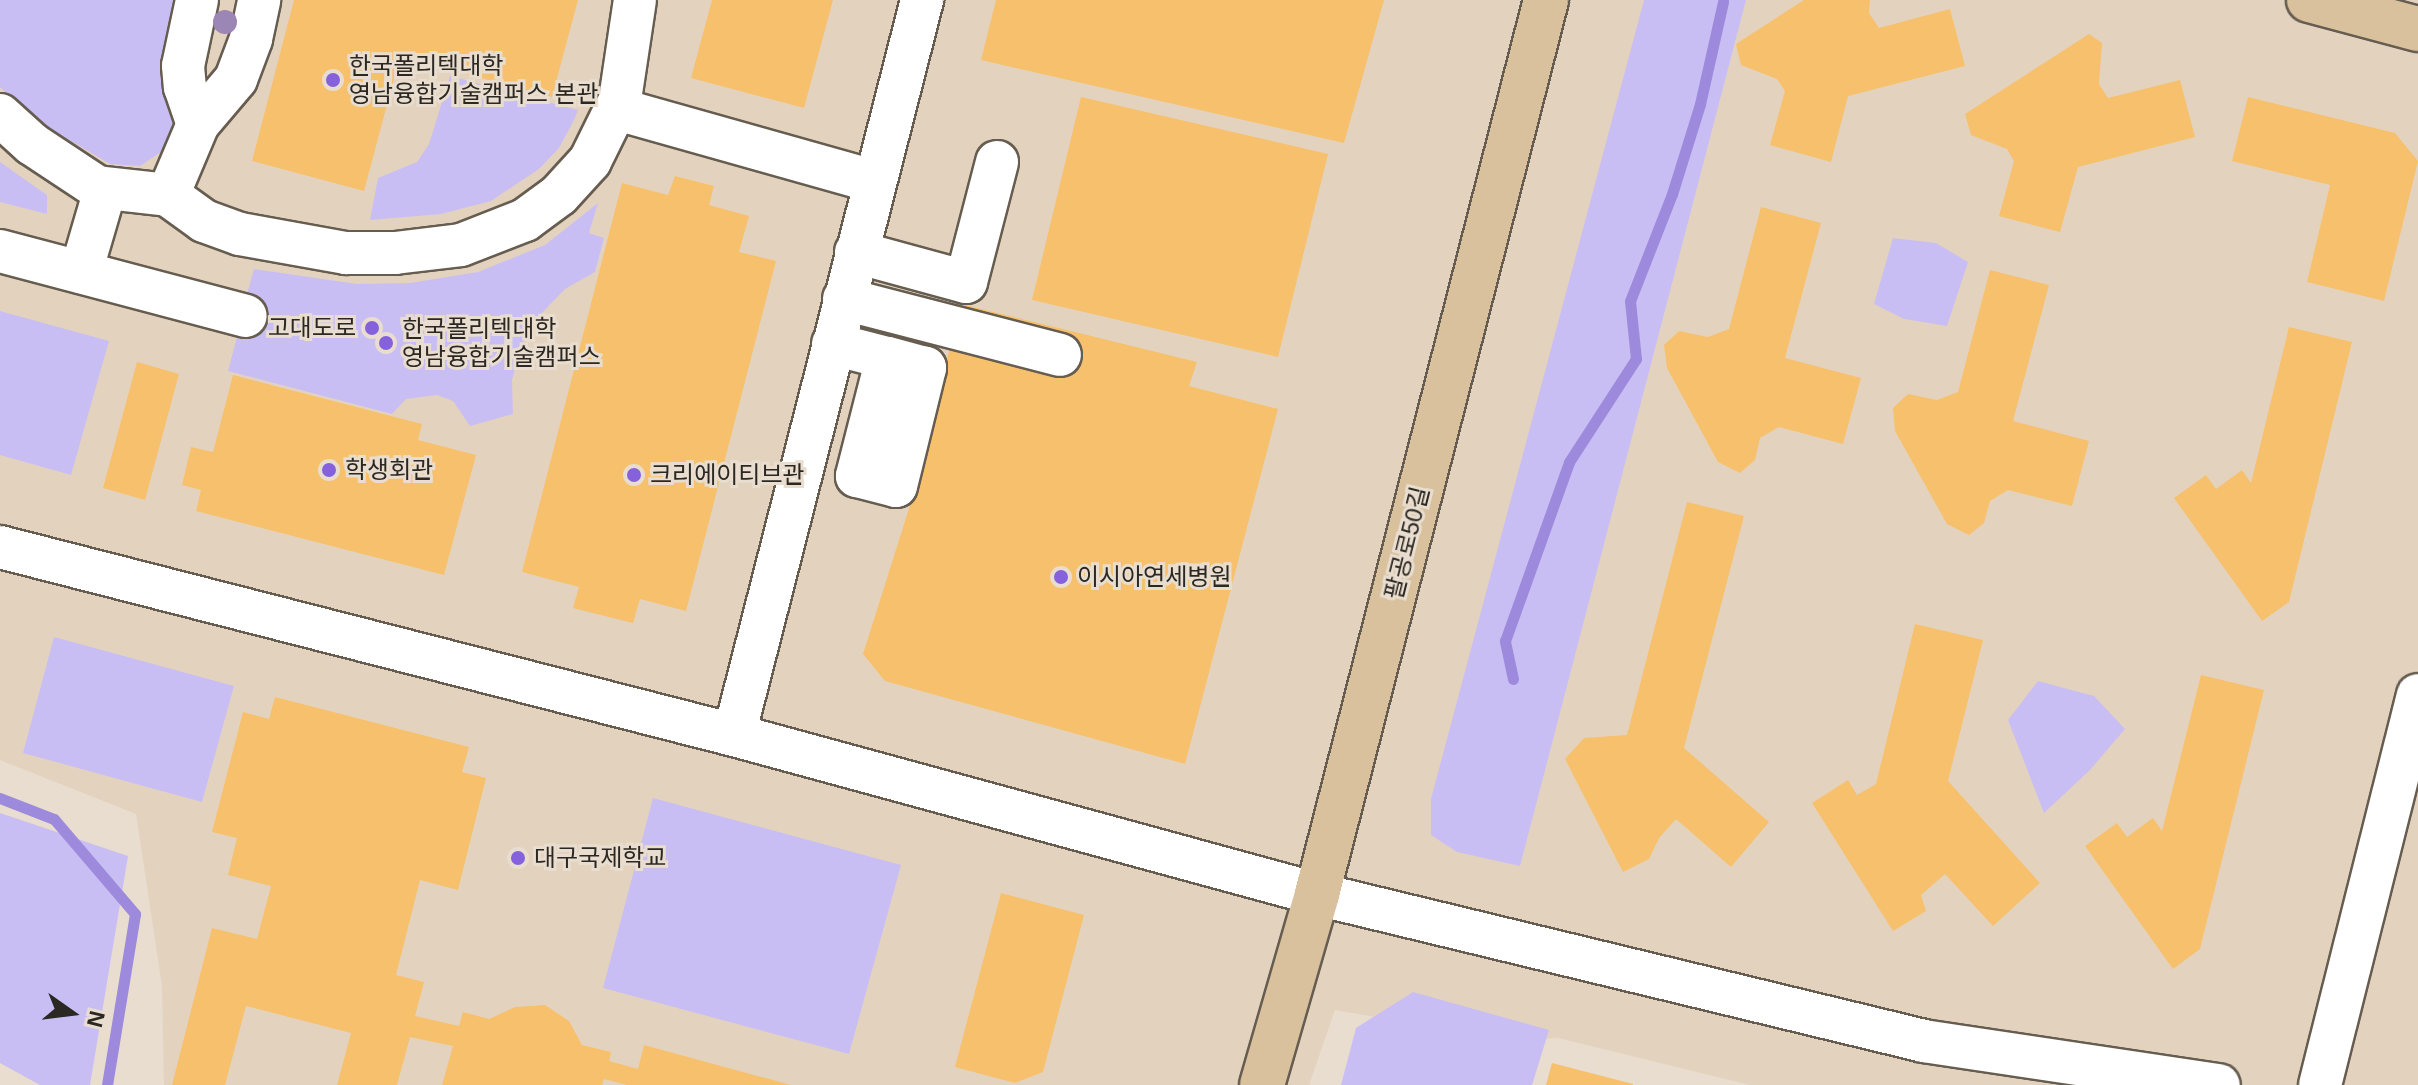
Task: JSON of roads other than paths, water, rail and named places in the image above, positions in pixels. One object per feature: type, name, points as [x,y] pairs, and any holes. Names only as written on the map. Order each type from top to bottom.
[{"type":"main road","name":"팔공로50길","points":[[1262,1085],[1317,894],[1546,0]]},
{"type":"main road","points":[[2309,0],[2418,29]]},
{"type":"street","points":[[197,0],[183,66],[185,87],[198,124]]},
{"type":"street","points":[[168,195],[198,124],[236,79],[251,39],[259,0]]},
{"type":"street","points":[[0,115],[32,144],[105,190],[168,195],[212,225],[290,246],[364,254],[461,245],[513,227],[559,195],[590,161],[617,109],[628,62],[635,0]]},
{"type":"street","points":[[734,735],[922,0]]},
{"type":"street","points":[[617,109],[874,181]]},
{"type":"street","points":[[856,252],[966,282],[997,162]]},
{"type":"street","points":[[81,272],[105,190]]},
{"type":"street","points":[[0,251],[246,316]]},
{"type":"street","points":[[844,299],[1060,355]]},
{"type":"street","points":[[833,344],[887,358]]},
{"type":"street","points":[[0,547],[734,735],[1317,894],[1924,1041],[2219,1085]]},
{"type":"street","points":[[2320,1085],[2418,695]]},
{"type":"waterway","points":[[1513,679],[1505,641],[1569,462],[1636,359],[1630,301],[1672,194],[1700,104],[1723,2]]},
{"type":"waterway","points":[[0,798],[54,819],[135,914],[107,1085]]},
{"type":"place","name":"한국폴리텍대학 영남융합기술캠퍼스 본관","points":[[333,80]]},
{"type":"place","name":"고대도로","points":[[372,328]]},
{"type":"place","name":"한국폴리텍대학 영남융합기술캠퍼스","points":[[386,343]]},
{"type":"place","name":"학생회관","points":[[329,470]]},
{"type":"place","name":"크리에이티브관","points":[[634,475]]},
{"type":"place","name":"이시아연세병원","points":[[1061,577]]},
{"type":"place","name":"대구국제학교","points":[[518,858]]}]
